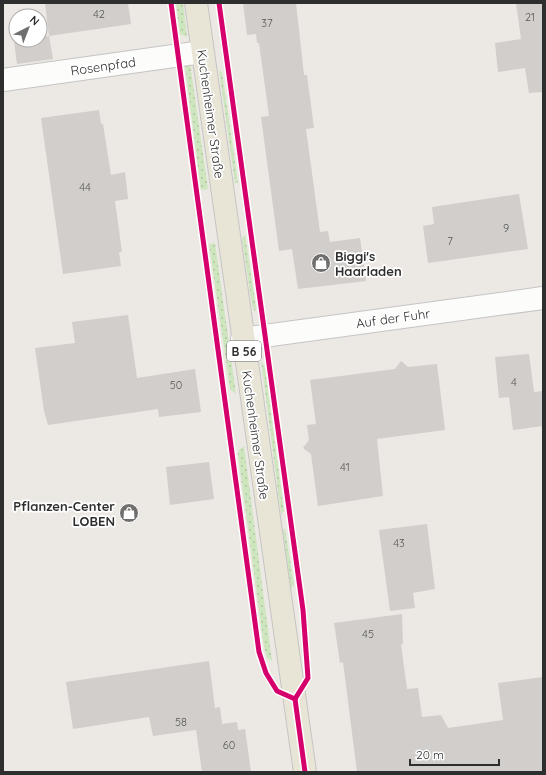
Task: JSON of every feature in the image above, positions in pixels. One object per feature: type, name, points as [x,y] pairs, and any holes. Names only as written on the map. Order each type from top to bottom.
[{"type":"main road","name":"Kuchenheimer Straße","points":[[196,3],[242,339],[305,772]]},
{"type":"street","name":"Rosenpfad","points":[[3,80],[202,52]]},
{"type":"street","name":"Auf der Fuhr","points":[[242,339],[543,298]]},
{"type":"green space","points":[[176,3],[183,3],[187,37],[180,34]]},
{"type":"green space","points":[[190,63],[208,189],[201,190],[185,66]]},
{"type":"green space","points":[[219,70],[222,72],[238,183],[235,183]]},
{"type":"green space","points":[[245,235],[256,308],[255,312],[252,305],[242,238]]},
{"type":"green space","points":[[215,243],[236,394],[230,389],[209,244]]},
{"type":"green space","points":[[261,360],[265,368],[284,511],[281,514]]},
{"type":"green space","points":[[244,446],[272,661],[267,658],[264,647],[238,454],[239,450]]},
{"type":"green space","points":[[285,529],[294,585],[291,589],[283,530]]},
{"type":"building","points":[[45,3],[128,3],[131,24],[49,36],[48,8],[46,8]]},
{"type":"building","points":[[243,3],[296,3],[304,75],[307,75],[314,128],[306,129],[320,232],[328,231],[330,242],[360,238],[366,281],[298,289],[292,249],[279,251],[261,117],[269,116],[259,43],[257,43],[256,34],[247,35]]},
{"type":"building","points":[[516,3],[543,3],[543,92],[529,93],[525,68],[498,72],[495,43],[521,39]]},
{"type":"building","points":[[48,36],[53,59],[17,64],[15,48],[48,48]]},
{"type":"building","points":[[99,110],[101,124],[103,124],[111,175],[125,172],[128,199],[115,201],[122,252],[119,252],[121,266],[63,274],[41,118]]},
{"type":"building","points":[[519,194],[528,249],[428,263],[423,226],[434,224],[432,207]]},
{"type":"building","points":[[128,315],[137,378],[195,369],[201,412],[159,417],[158,409],[48,425],[44,411],[35,348],[75,343],[72,322]]},
{"type":"building","points":[[529,354],[534,392],[543,391],[543,426],[513,430],[509,397],[499,398],[495,357]]},
{"type":"building","points":[[401,361],[408,367],[437,364],[445,430],[377,439],[383,496],[318,506],[311,454],[303,448],[309,440],[307,425],[316,424],[310,380],[395,369]]},
{"type":"building","points":[[209,462],[214,499],[170,505],[166,467]]},
{"type":"building","points":[[427,524],[435,589],[413,593],[415,608],[390,611],[379,530]]},
{"type":"building","points":[[402,614],[403,644],[401,644],[407,689],[418,688],[422,717],[441,715],[448,728],[503,720],[498,683],[543,677],[543,772],[357,772],[343,662],[340,663],[334,623]]},
{"type":"building","points":[[209,661],[215,708],[220,707],[222,724],[237,722],[238,730],[245,729],[251,772],[202,772],[196,730],[153,736],[149,717],[73,729],[66,682]]},
{"type":"cycle path","points":[[171,3],[259,652],[266,673],[277,691],[295,699]]},
{"type":"cycle path","points":[[219,3],[303,610],[308,678],[295,699]]},
{"type":"cycle path","points":[[295,699],[305,772]]},
{"type":"place","name":"Biggi's Haarladen","points":[[321,263]]},
{"type":"place","name":"Pflanzen-Center LOBEN","points":[[129,513]]}]
